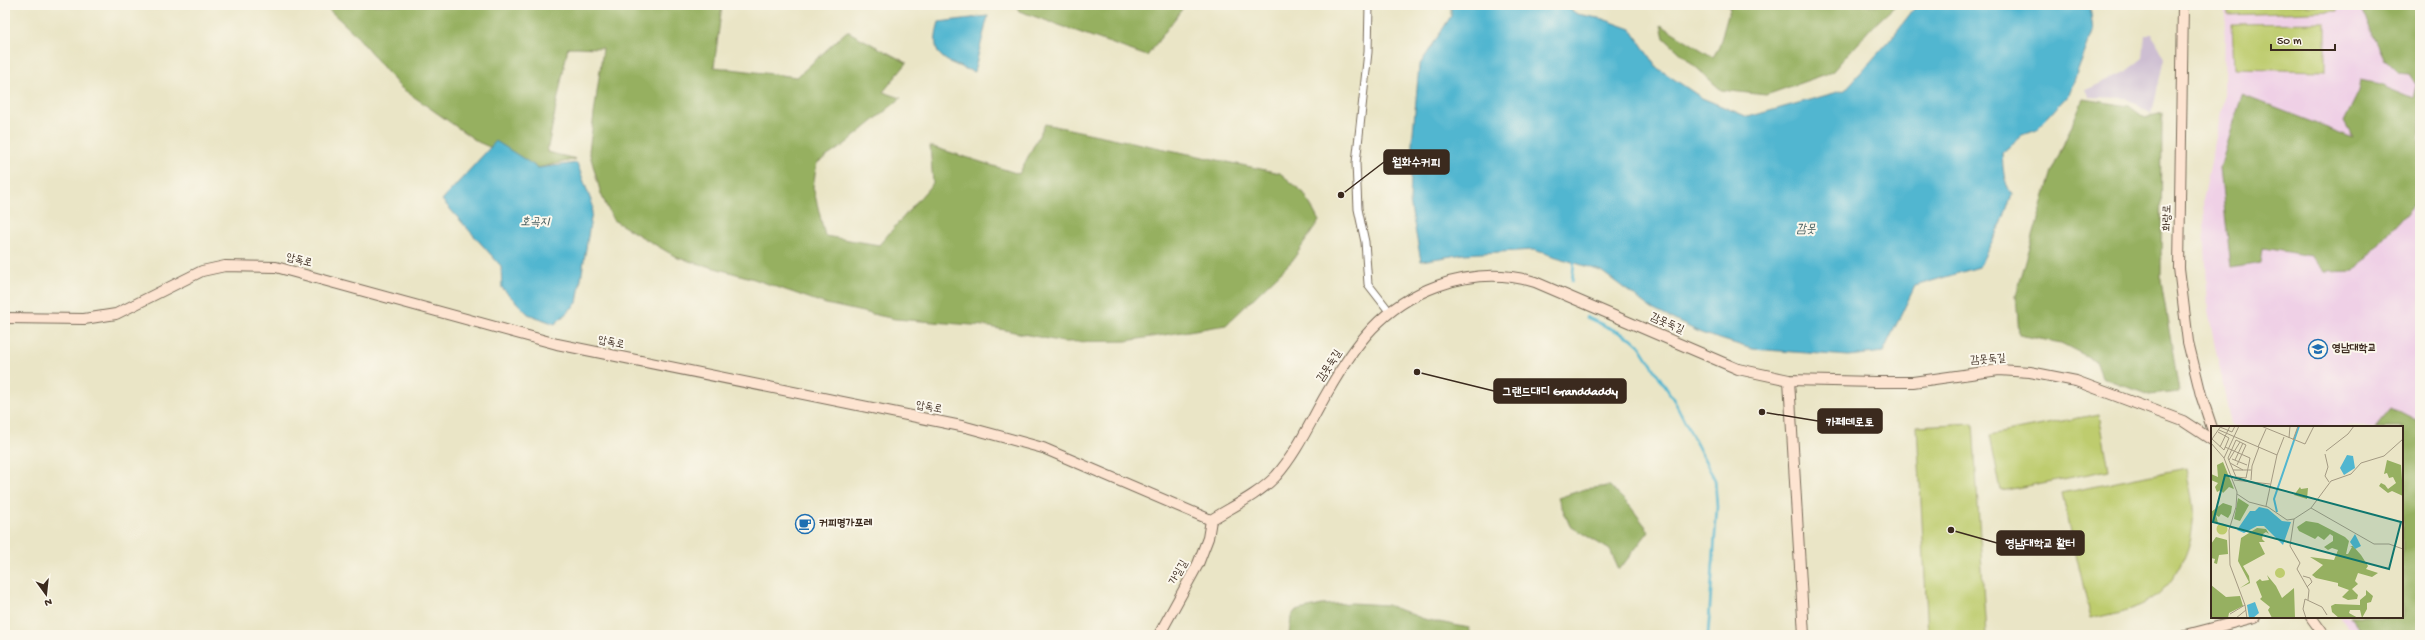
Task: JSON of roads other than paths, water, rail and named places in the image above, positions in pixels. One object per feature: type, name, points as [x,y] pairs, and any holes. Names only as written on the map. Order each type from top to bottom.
[{"type":"street","points":[[1369,5],[1368,52],[1356,163],[1358,209],[1365,242],[1368,284],[1389,311]]},
{"type":"street","name":"화랑로","points":[[2183,5],[2179,268],[2188,342],[2201,394],[2211,426]]},
{"type":"street","name":"압독로","points":[[5,318],[84,319],[116,314],[202,271],[225,266],[276,267],[557,344],[987,433],[1043,448],[1211,520]]},
{"type":"street","name":"감못둑길","points":[[1211,520],[1275,477],[1298,448],[1327,393],[1356,348],[1376,323],[1389,311],[1420,292],[1456,279],[1500,275],[1535,282],[1738,369],[1789,380],[1913,382],[1999,370],[2030,372],[2076,381],[2183,421],[2211,439]]},
{"type":"street","points":[[1789,380],[1804,635]]},
{"type":"street","name":"가일길","points":[[1159,635],[1198,564],[1208,538],[1211,520]]},
{"type":"street","points":[[2186,635],[2251,618]]},
{"type":"street","points":[[2312,618],[2324,635]]},
{"type":"water","name":"감못","points":[[1451,5],[1564,5],[1577,14],[1603,19],[1631,29],[1656,67],[1702,98],[1748,117],[1845,90],[1889,41],[1917,5],[2090,5],[2093,31],[2069,94],[2036,130],[2022,135],[2002,153],[2005,179],[2012,194],[2002,222],[1979,267],[1915,286],[1883,352],[1849,356],[1752,349],[1701,333],[1652,309],[1601,271],[1534,250],[1464,254],[1421,261],[1410,202],[1412,144],[1419,66],[1451,16]]},
{"type":"water","points":[[988,16],[974,72],[947,61],[938,51],[936,34],[939,22]]},
{"type":"water","name":"호곡지","points":[[496,141],[538,168],[577,163],[593,206],[577,303],[555,324],[528,314],[502,288],[501,266],[442,200]]},
{"type":"waterway","points":[[1572,281],[1574,263]]},
{"type":"waterway","points":[[1586,317],[1631,338],[1640,346],[1675,402],[1715,480],[1717,507],[1708,635]]},
{"type":"place","name":"월화수커피","points":[[1341,195]]},
{"type":"place","name":"영남대학교","points":[[2318,349]]},
{"type":"place","name":"그랜드대디 Granddaddy","points":[[1417,372]]},
{"type":"place","name":"카페데로토","points":[[1762,412]]},
{"type":"place","name":"커피명가포레","points":[[805,524]]},
{"type":"place","name":"영남대학교 활터","points":[[1951,530]]}]
